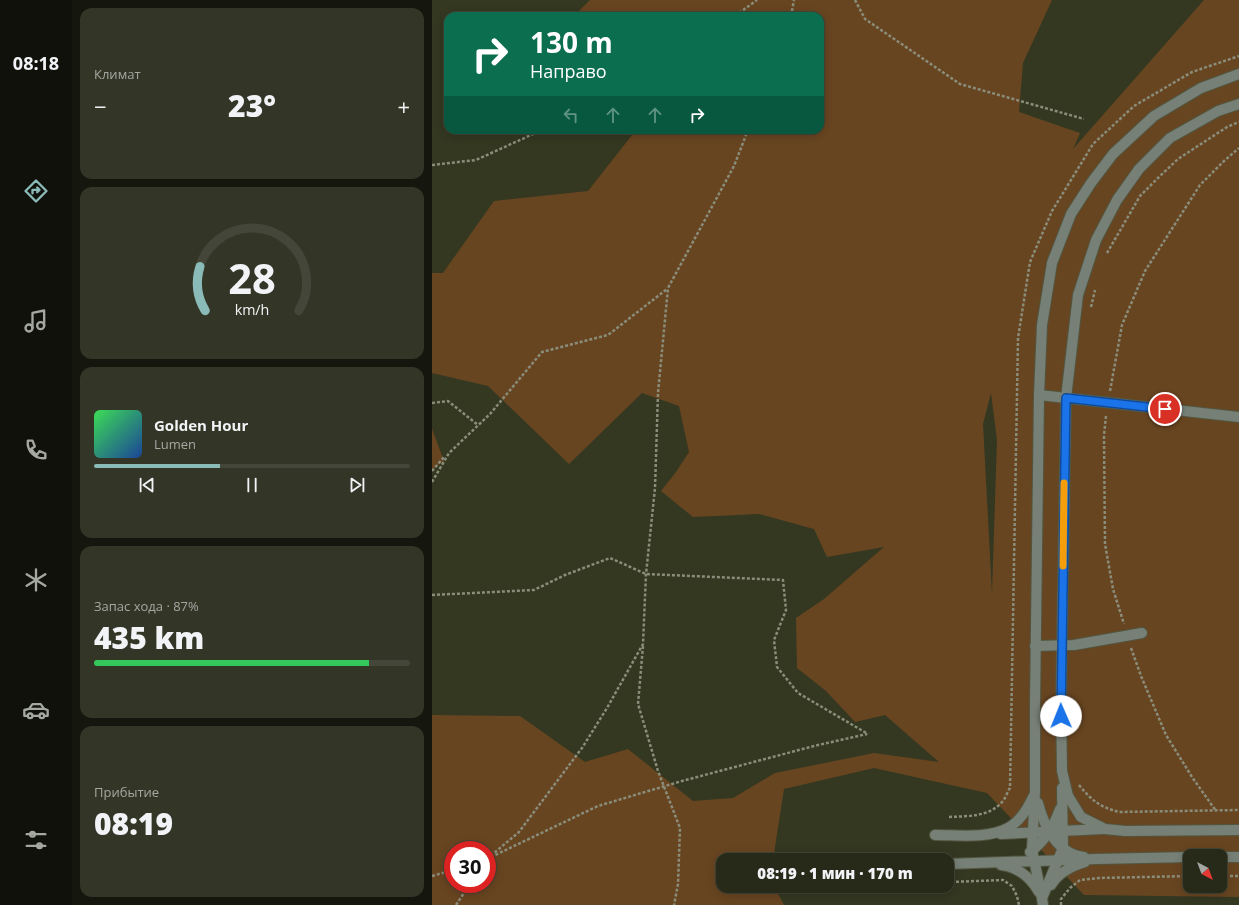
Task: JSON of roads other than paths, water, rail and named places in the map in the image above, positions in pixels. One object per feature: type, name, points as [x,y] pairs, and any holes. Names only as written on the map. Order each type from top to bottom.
[{"type":"street","points":[[1042,901],[1032,850],[1035,791],[1035,646],[1039,395],[1042,325],[1052,263],[1071,214],[1113,154],[1154,116],[1200,88],[1239,74]]},
{"type":"street","points":[[1042,901],[1063,848],[1061,702],[1066,398],[1078,295],[1096,240],[1117,200],[1139,169],[1170,138],[1218,111],[1239,104]]},
{"type":"street","points":[[1039,395],[1152,407],[1189,416],[1228,420],[1239,417]]},
{"type":"street","points":[[1150,418],[1152,407]]},
{"type":"street","points":[[1035,646],[1062,646],[1142,633]]},
{"type":"street","points":[[1062,771],[1068,796],[1081,817],[1105,829]]},
{"type":"street","points":[[1035,791],[1040,813],[1049,832],[1058,844],[1080,857],[1096,859]]},
{"type":"street","points":[[990,834],[1010,828],[1027,810],[1035,791]]},
{"type":"street","points":[[989,863],[1026,855],[1049,832],[1063,803]]},
{"type":"street","points":[[935,835],[1105,829],[1125,831],[1239,830]]},
{"type":"street","points":[[1227,857],[1239,857]]},
{"type":"street","points":[[954,864],[1096,859],[1183,858]]},
{"type":"street","points":[[1042,901],[1054,880],[1067,869],[1096,859]]},
{"type":"street","points":[[989,863],[1005,865],[1020,871],[1034,883],[1042,901]]}]
